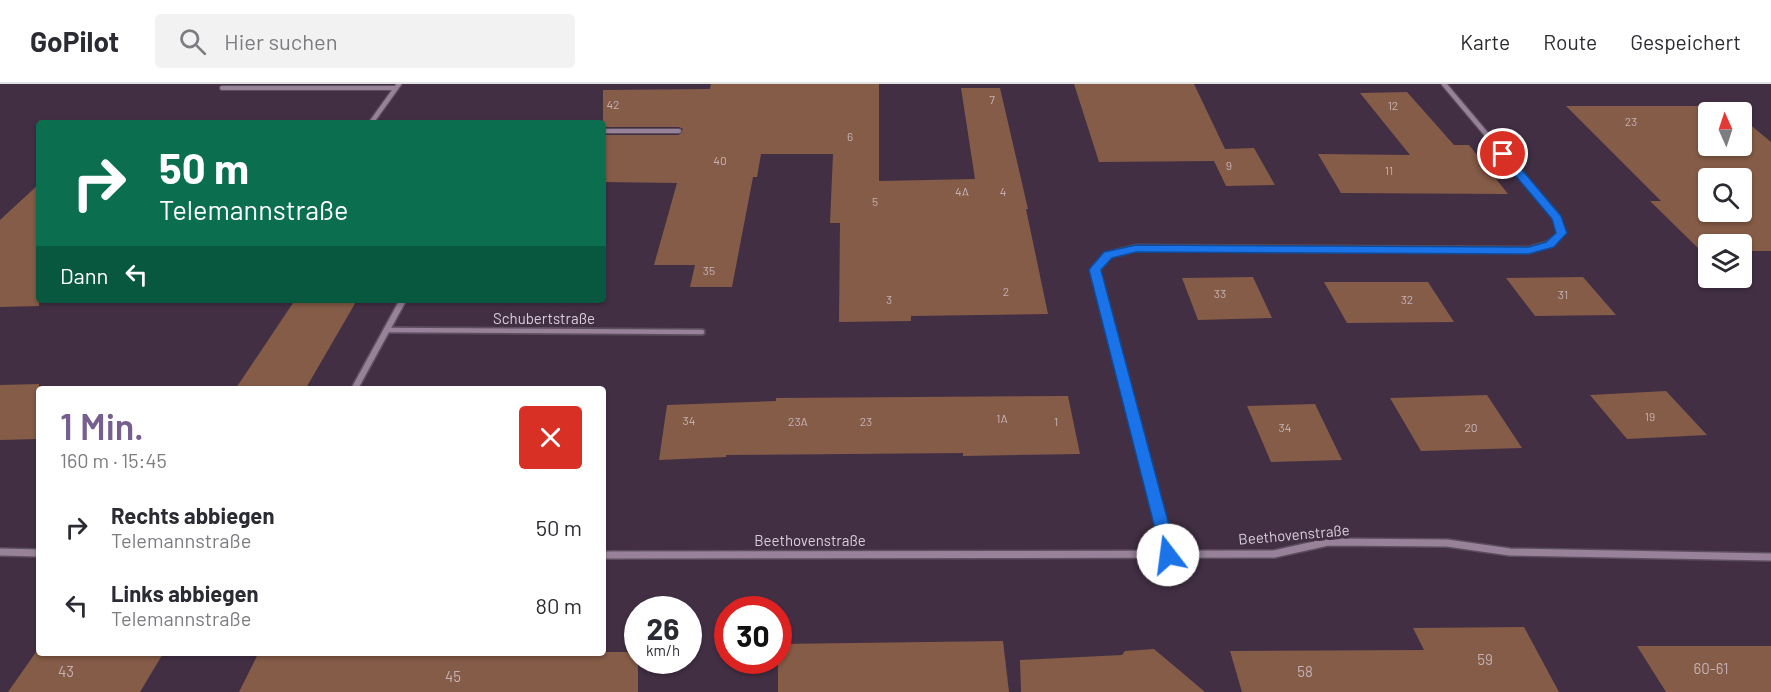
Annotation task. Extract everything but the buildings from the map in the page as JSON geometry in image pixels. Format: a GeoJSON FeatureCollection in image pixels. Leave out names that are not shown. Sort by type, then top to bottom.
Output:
{"type":"FeatureCollection","features":[{"type":"Feature","properties":{"kind":"street"},"geometry":{"type":"LineString","coordinates":[[1168,555],[1095,270],[1108,255],[1136,249],[1529,250],[1550,244],[1562,233],[1557,218],[1444,84]]}},
{"type":"Feature","properties":{"kind":"street"},"geometry":{"type":"LineString","coordinates":[[373,120],[397,86]]}},
{"type":"Feature","properties":{"kind":"street"},"geometry":{"type":"LineString","coordinates":[[356,386],[400,303]]}},
{"type":"Feature","properties":{"kind":"street","name":"Beethovenstraße"},"geometry":{"type":"LineString","coordinates":[[606,555],[1274,554],[1328,542],[1447,543],[1509,552],[1771,557]]}},
{"type":"Feature","properties":{"kind":"street"},"geometry":{"type":"LineString","coordinates":[[0,552],[36,553]]}},
{"type":"Feature","properties":{"kind":"lane"},"geometry":{"type":"LineString","coordinates":[[222,88],[397,86]]}},
{"type":"Feature","properties":{"kind":"lane"},"geometry":{"type":"LineString","coordinates":[[606,130],[679,131]]}},
{"type":"Feature","properties":{"kind":"lane","name":"Schubertstraße"},"geometry":{"type":"LineString","coordinates":[[387,330],[702,332]]}},
{"type":"Feature","properties":{"kind":"route"},"geometry":{"type":"LineString","coordinates":[[1168,555],[1095,270],[1108,255],[1136,249],[1529,250],[1550,244],[1562,233],[1557,218],[1503,154]]}}]}
